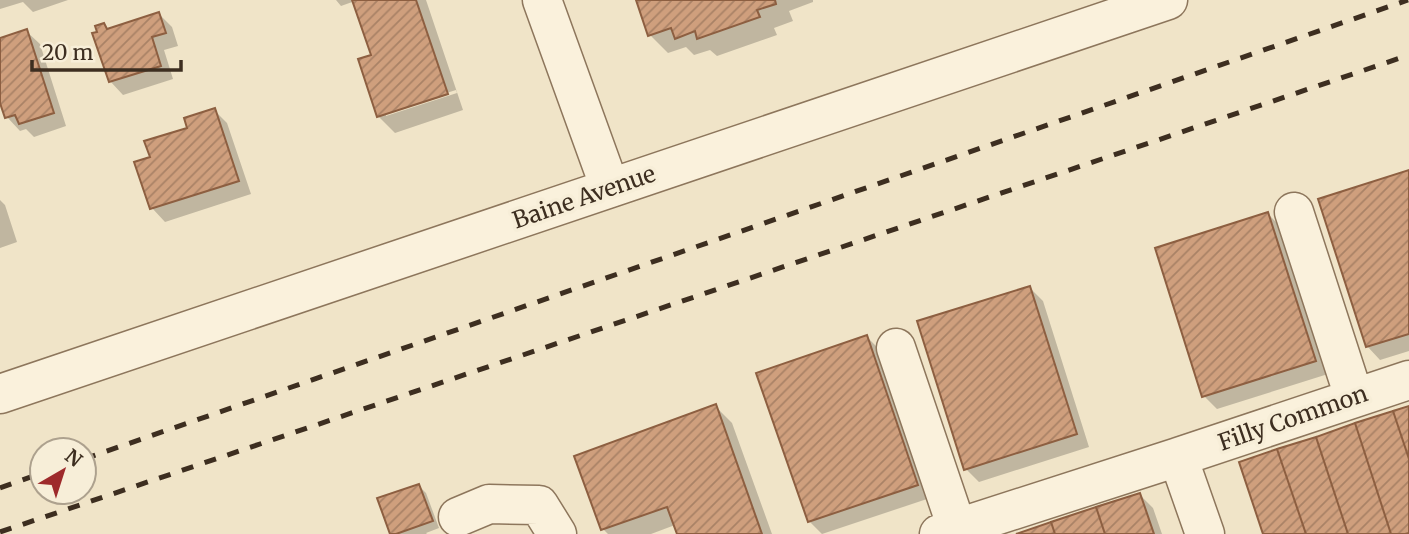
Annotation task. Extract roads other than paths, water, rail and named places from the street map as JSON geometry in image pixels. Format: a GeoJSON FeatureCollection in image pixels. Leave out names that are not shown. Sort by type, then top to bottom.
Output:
{"type":"FeatureCollection","features":[{"type":"Feature","properties":{"kind":"street"},"geometry":{"type":"LineString","coordinates":[[542,0],[610,188]]}},
{"type":"Feature","properties":{"kind":"street","name":"Baine Avenue"},"geometry":{"type":"LineString","coordinates":[[0,394],[1168,0]]}},
{"type":"Feature","properties":{"kind":"street"},"geometry":{"type":"LineString","coordinates":[[1294,212],[1354,397]]}},
{"type":"Feature","properties":{"kind":"street"},"geometry":{"type":"LineString","coordinates":[[896,348],[948,531]]}},
{"type":"Feature","properties":{"kind":"street","name":"Filly Common"},"geometry":{"type":"LineString","coordinates":[[948,531],[1409,380]]}},
{"type":"Feature","properties":{"kind":"street"},"geometry":{"type":"LineString","coordinates":[[1178,457],[1205,534]]}},
{"type":"Feature","properties":{"kind":"street"},"geometry":{"type":"LineString","coordinates":[[458,517],[489,504],[539,505],[557,534]]}},
{"type":"Feature","properties":{"kind":"railway"},"geometry":{"type":"LineString","coordinates":[[98,454],[1408,0]]}},
{"type":"Feature","properties":{"kind":"railway"},"geometry":{"type":"LineString","coordinates":[[0,532],[1409,55]]}},
{"type":"Feature","properties":{"kind":"railway"},"geometry":{"type":"LineString","coordinates":[[0,488],[28,478]]}}]}
